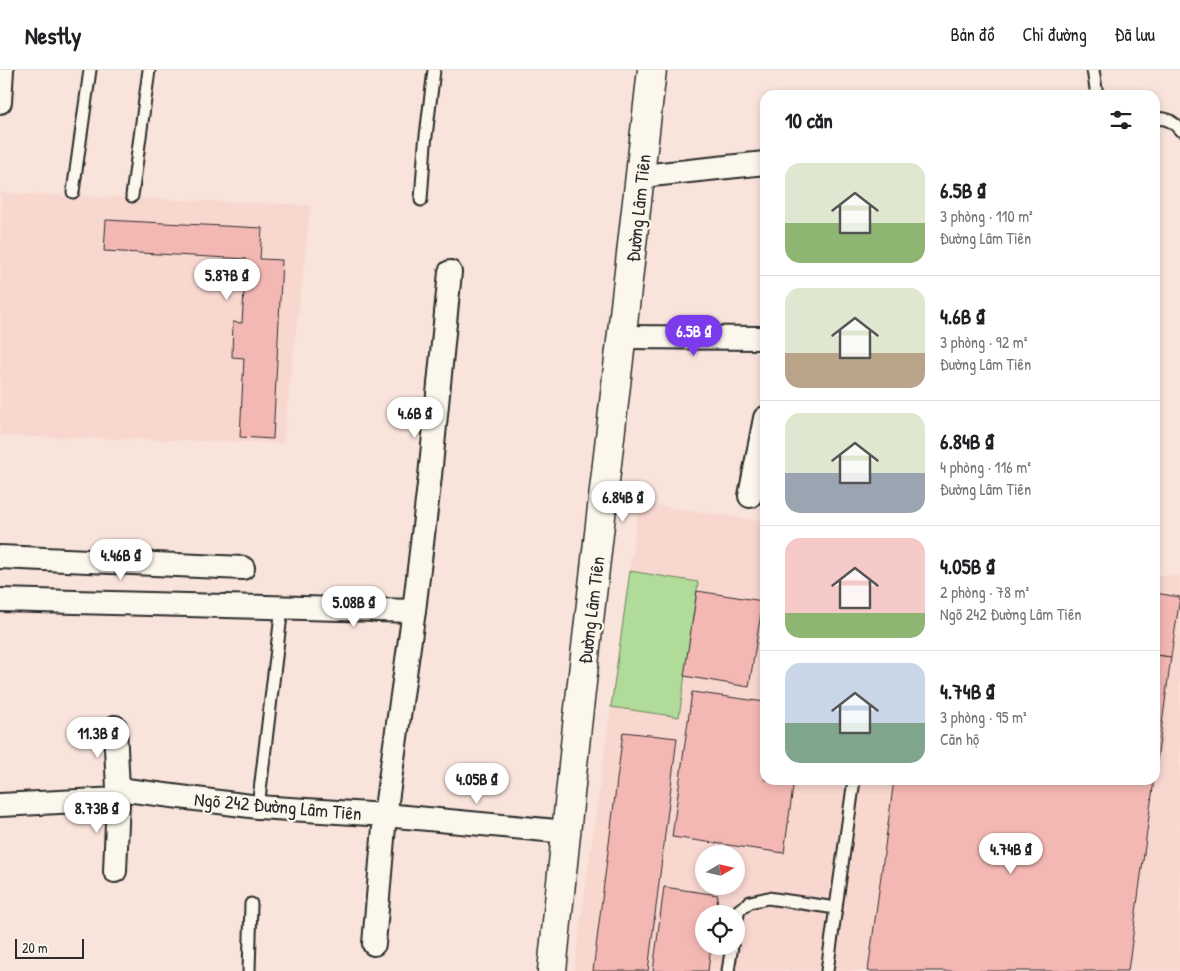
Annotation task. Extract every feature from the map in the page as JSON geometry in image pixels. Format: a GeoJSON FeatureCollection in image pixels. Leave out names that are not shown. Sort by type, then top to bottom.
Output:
{"type":"FeatureCollection","features":[{"type":"Feature","properties":{"kind":"street"},"geometry":{"type":"LineString","coordinates":[[0,102],[2,70]]}},
{"type":"Feature","properties":{"kind":"street","name":"Đường Lâm Tiên"},"geometry":{"type":"LineString","coordinates":[[552,971],[566,832],[642,176],[652,70]]}},
{"type":"Feature","properties":{"kind":"street"},"geometry":{"type":"LineString","coordinates":[[642,176],[760,164]]}},
{"type":"Feature","properties":{"kind":"street"},"geometry":{"type":"LineString","coordinates":[[374,944],[384,815],[414,611],[450,272]]}},
{"type":"Feature","properties":{"kind":"street"},"geometry":{"type":"LineString","coordinates":[[623,338],[760,338]]}},
{"type":"Feature","properties":{"kind":"street"},"geometry":{"type":"LineString","coordinates":[[750,496],[760,444]]}},
{"type":"Feature","properties":{"kind":"street"},"geometry":{"type":"LineString","coordinates":[[0,557],[243,568]]}},
{"type":"Feature","properties":{"kind":"street"},"geometry":{"type":"LineString","coordinates":[[0,600],[414,611]]}},
{"type":"Feature","properties":{"kind":"street"},"geometry":{"type":"LineString","coordinates":[[115,727],[118,794],[115,871]]}},
{"type":"Feature","properties":{"kind":"street","name":"Ngõ 242 Đường Lâm Tiên"},"geometry":{"type":"LineString","coordinates":[[0,805],[118,794],[258,807],[384,815],[566,832]]}},
{"type":"Feature","properties":{"kind":"lane"},"geometry":{"type":"LineString","coordinates":[[73,192],[90,70]]}},
{"type":"Feature","properties":{"kind":"lane"},"geometry":{"type":"LineString","coordinates":[[132,196],[149,70]]}},
{"type":"Feature","properties":{"kind":"lane"},"geometry":{"type":"LineString","coordinates":[[421,200],[425,144],[434,70]]}},
{"type":"Feature","properties":{"kind":"lane"},"geometry":{"type":"LineString","coordinates":[[1093,70],[1096,90]]}},
{"type":"Feature","properties":{"kind":"lane"},"geometry":{"type":"LineString","coordinates":[[1160,118],[1180,115]]}},
{"type":"Feature","properties":{"kind":"lane"},"geometry":{"type":"LineString","coordinates":[[1160,119],[1175,123],[1180,130]]}},
{"type":"Feature","properties":{"kind":"lane"},"geometry":{"type":"LineString","coordinates":[[258,807],[282,607]]}},
{"type":"Feature","properties":{"kind":"lane"},"geometry":{"type":"LineString","coordinates":[[827,971],[853,785]]}},
{"type":"Feature","properties":{"kind":"lane"},"geometry":{"type":"LineString","coordinates":[[745,906],[750,902],[768,898],[836,908]]}},
{"type":"Feature","properties":{"kind":"lane"},"geometry":{"type":"LineString","coordinates":[[249,971],[251,904]]}},
{"type":"Feature","properties":{"kind":"lane"},"geometry":{"type":"LineString","coordinates":[[728,971],[731,955]]}},
{"type":"Feature","properties":{"kind":"shaded area"},"geometry":{"type":"Polygon","coordinates":[[[1,193],[311,205],[283,443],[0,436],[1,193]]]}},
{"type":"Feature","properties":{"kind":"shaded area"},"geometry":{"type":"Polygon","coordinates":[[[639,503],[760,520],[760,785],[1160,785],[1160,575],[1180,576],[1180,971],[574,971],[639,503]]]}},
{"type":"Feature","properties":{"kind":"green space"},"geometry":{"type":"Polygon","coordinates":[[[630,571],[698,582],[679,717],[611,707],[630,571]]]}},
{"type":"Feature","properties":{"kind":"building"},"geometry":{"type":"Polygon","coordinates":[[[106,220],[262,228],[260,259],[282,260],[273,439],[240,437],[244,358],[232,357],[233,322],[242,323],[246,259],[104,251],[106,220]]]}},
{"type":"Feature","properties":{"kind":"building"},"geometry":{"type":"Polygon","coordinates":[[[697,591],[760,601],[760,619],[749,687],[684,676],[697,591]]]}},
{"type":"Feature","properties":{"kind":"building"},"geometry":{"type":"Polygon","coordinates":[[[1160,594],[1180,597],[1171,657],[1160,656],[1160,594]]]}},
{"type":"Feature","properties":{"kind":"building"},"geometry":{"type":"Polygon","coordinates":[[[1160,656],[1171,657],[1160,739],[1160,656]]]}},
{"type":"Feature","properties":{"kind":"building"},"geometry":{"type":"Polygon","coordinates":[[[692,692],[760,701],[760,785],[793,785],[784,853],[745,847],[745,845],[728,845],[672,837],[692,692]]]}},
{"type":"Feature","properties":{"kind":"building"},"geometry":{"type":"Polygon","coordinates":[[[623,732],[677,738],[648,971],[593,971],[623,732]]]}},
{"type":"Feature","properties":{"kind":"building"},"geometry":{"type":"Polygon","coordinates":[[[893,785],[1153,785],[1128,971],[868,971],[893,785]]]}},
{"type":"Feature","properties":{"kind":"building"},"geometry":{"type":"Polygon","coordinates":[[[664,887],[695,892],[695,895],[718,895],[717,905],[695,905],[695,955],[710,955],[708,971],[653,971],[664,887]]]}}]}
